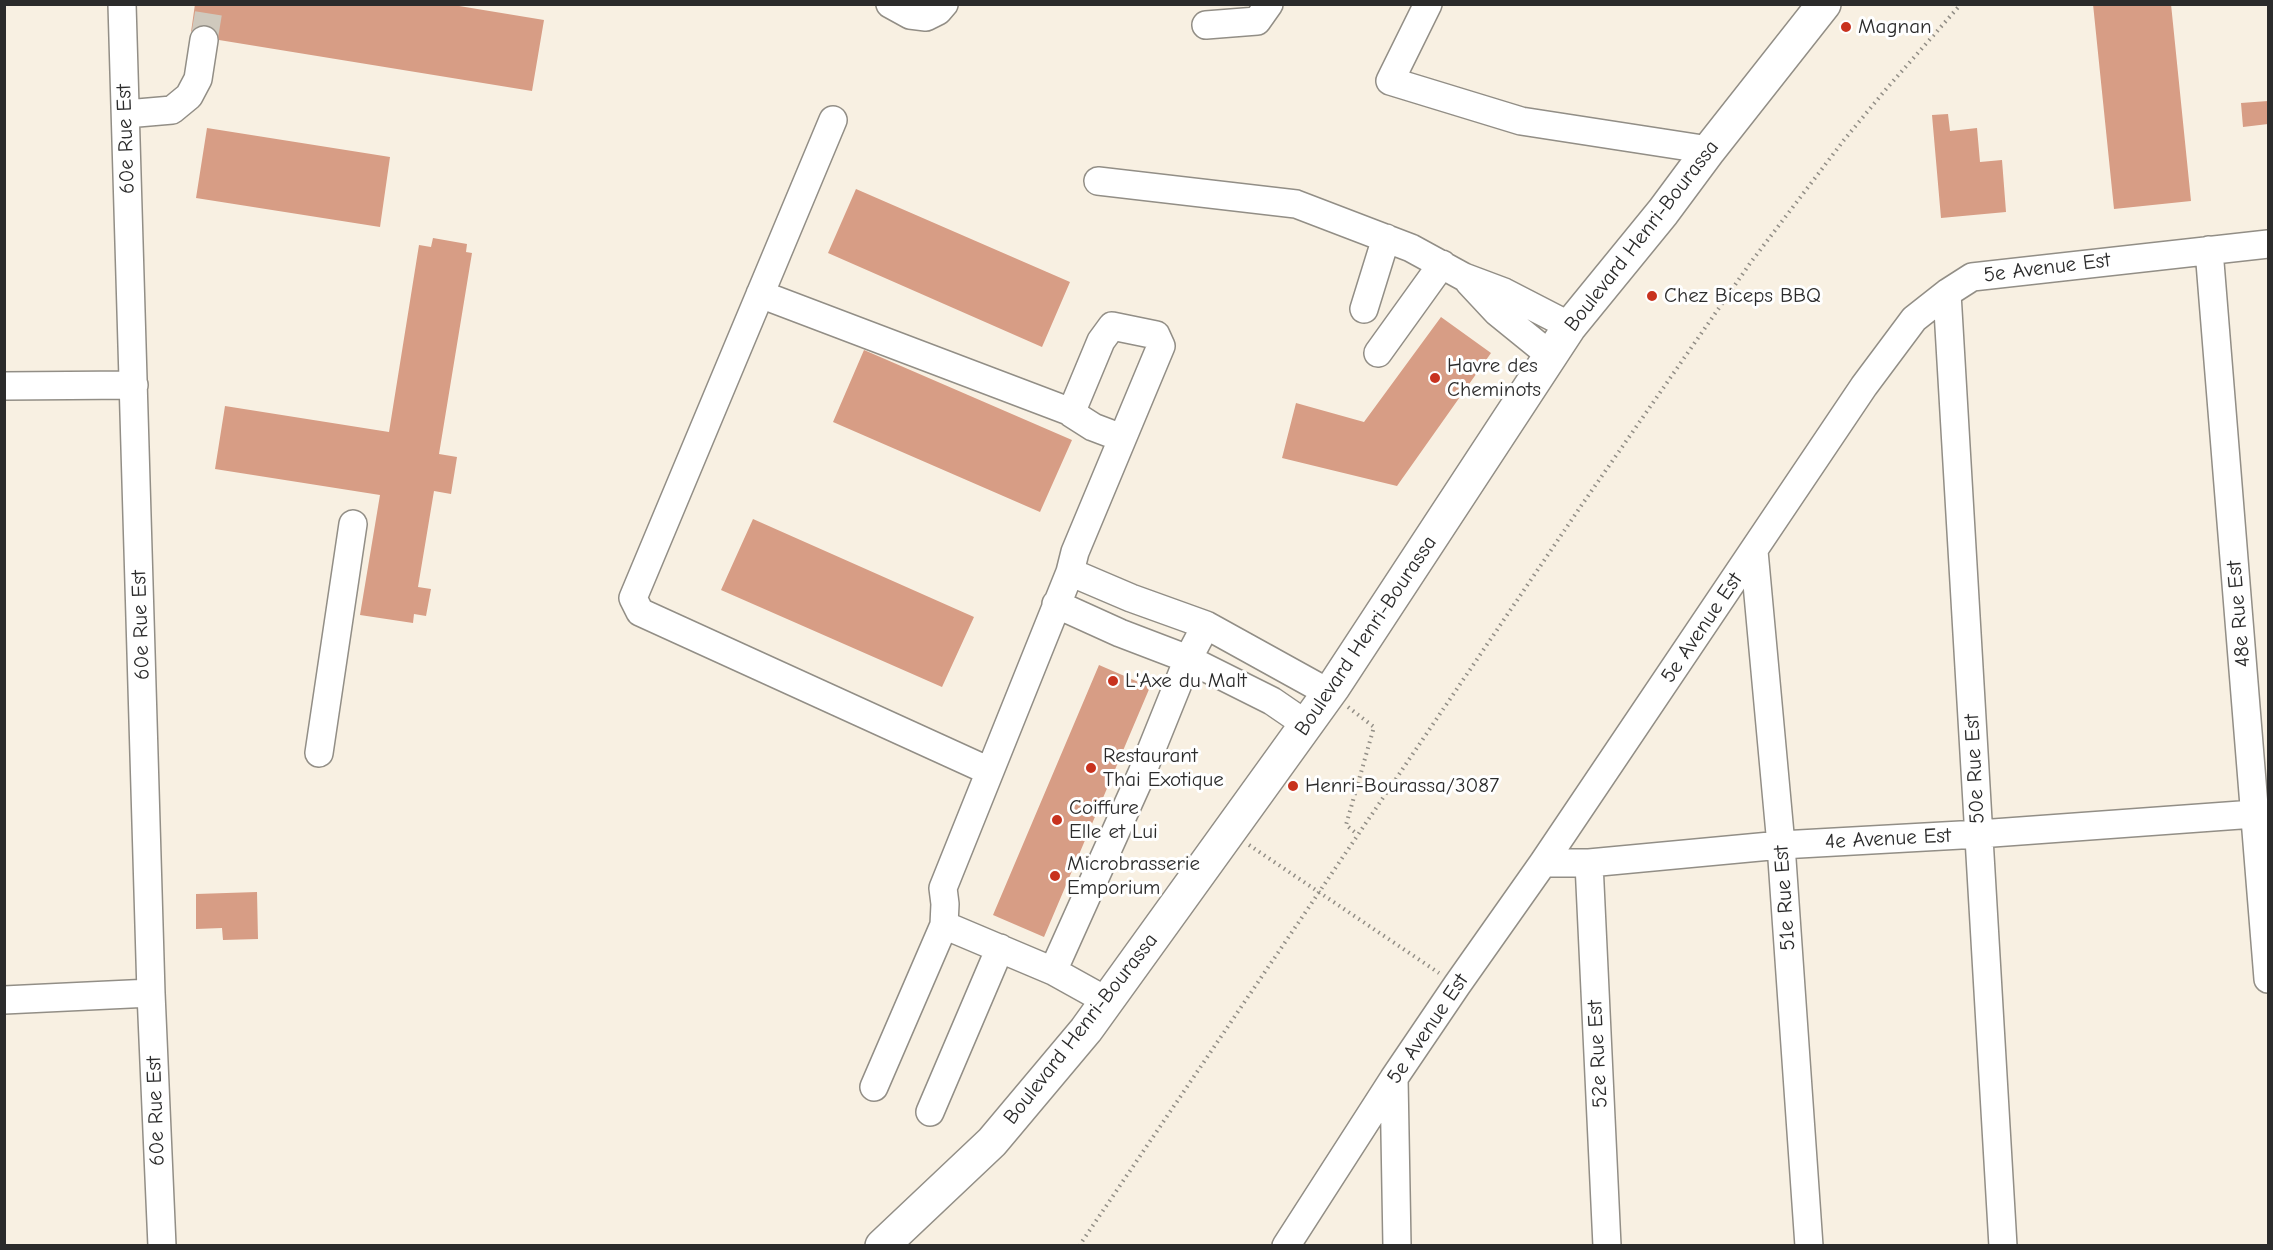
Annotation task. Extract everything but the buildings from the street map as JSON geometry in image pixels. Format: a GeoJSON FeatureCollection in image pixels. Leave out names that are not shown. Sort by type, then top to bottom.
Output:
{"type":"FeatureCollection","features":[{"type":"Feature","properties":{"kind":"main road","name":"Boulevard Henri-Bourassa"},"geometry":{"type":"LineString","coordinates":[[882,1245],[992,1142],[1086,1030],[1307,725],[1398,591],[1570,327],[1824,4]]}},
{"type":"Feature","properties":{"kind":"street","name":"60e Rue Est"},"geometry":{"type":"LineString","coordinates":[[122,4],[151,993],[162,1245]]}},
{"type":"Feature","properties":{"kind":"street"},"geometry":{"type":"LineString","coordinates":[[890,4],[910,15],[926,17],[938,11],[944,4]]}},
{"type":"Feature","properties":{"kind":"street"},"geometry":{"type":"LineString","coordinates":[[1206,25],[1257,21],[1269,4]]}},
{"type":"Feature","properties":{"kind":"street"},"geometry":{"type":"LineString","coordinates":[[1428,4],[1390,81],[1521,121],[1709,150]]}},
{"type":"Feature","properties":{"kind":"street"},"geometry":{"type":"LineString","coordinates":[[126,114],[172,111],[189,96],[198,79],[204,40]]}},
{"type":"Feature","properties":{"kind":"street"},"geometry":{"type":"LineString","coordinates":[[833,120],[633,598],[640,612],[989,771]]}},
{"type":"Feature","properties":{"kind":"street"},"geometry":{"type":"LineString","coordinates":[[1098,181],[1296,204],[1411,248],[1453,270],[1504,292],[1570,327]]}},
{"type":"Feature","properties":{"kind":"street"},"geometry":{"type":"LineString","coordinates":[[1364,309],[1386,238]]}},
{"type":"Feature","properties":{"kind":"street","name":"5e Avenue Est"},"geometry":{"type":"LineString","coordinates":[[1286,1245],[1457,985],[1543,863],[1864,386],[1914,319],[1972,277],[2268,244]]}},
{"type":"Feature","properties":{"kind":"street","name":"48e Rue Est"},"geometry":{"type":"LineString","coordinates":[[2209,250],[2262,813],[2268,979]]}},
{"type":"Feature","properties":{"kind":"street"},"geometry":{"type":"LineString","coordinates":[[1378,353],[1453,270]]}},
{"type":"Feature","properties":{"kind":"street"},"geometry":{"type":"LineString","coordinates":[[1453,270],[1497,312],[1550,355]]}},
{"type":"Feature","properties":{"kind":"street","name":"50e Rue Est"},"geometry":{"type":"LineString","coordinates":[[1947,293],[2003,1245]]}},
{"type":"Feature","properties":{"kind":"street"},"geometry":{"type":"LineString","coordinates":[[760,294],[1071,412],[1093,427],[1122,438]]}},
{"type":"Feature","properties":{"kind":"street"},"geometry":{"type":"LineString","coordinates":[[874,1087],[944,925],[943,888],[1070,572],[1075,552],[1161,346],[1156,335],[1112,326],[1101,341],[1071,412]]}},
{"type":"Feature","properties":{"kind":"street"},"geometry":{"type":"LineString","coordinates":[[4,386],[134,386]]}},
{"type":"Feature","properties":{"kind":"street"},"geometry":{"type":"LineString","coordinates":[[319,753],[353,524]]}},
{"type":"Feature","properties":{"kind":"street","name":"51e Rue Est"},"geometry":{"type":"LineString","coordinates":[[1754,551],[1781,844],[1809,1245]]}},
{"type":"Feature","properties":{"kind":"street"},"geometry":{"type":"LineString","coordinates":[[1070,572],[1131,598],[1206,625],[1329,693]]}},
{"type":"Feature","properties":{"kind":"street"},"geometry":{"type":"LineString","coordinates":[[1119,633],[1131,598]]}},
{"type":"Feature","properties":{"kind":"street"},"geometry":{"type":"LineString","coordinates":[[1056,604],[1119,633],[1188,659],[1272,701],[1307,725]]}},
{"type":"Feature","properties":{"kind":"street"},"geometry":{"type":"LineString","coordinates":[[1053,971],[1142,772],[1188,659],[1206,625]]}},
{"type":"Feature","properties":{"kind":"street","name":"4e Avenue Est"},"geometry":{"type":"LineString","coordinates":[[1543,863],[1589,862],[1781,844],[1979,834],[2262,813]]}},
{"type":"Feature","properties":{"kind":"street","name":"52e Rue Est"},"geometry":{"type":"LineString","coordinates":[[1589,862],[1606,1245]]}},
{"type":"Feature","properties":{"kind":"street"},"geometry":{"type":"LineString","coordinates":[[944,925],[1053,971],[1107,1001]]}},
{"type":"Feature","properties":{"kind":"street"},"geometry":{"type":"LineString","coordinates":[[930,1112],[1000,948]]}},
{"type":"Feature","properties":{"kind":"street"},"geometry":{"type":"LineString","coordinates":[[4,1000],[151,993]]}},
{"type":"Feature","properties":{"kind":"street"},"geometry":{"type":"LineString","coordinates":[[1395,1078],[1396,1245]]}},
{"type":"Feature","properties":{"kind":"path"},"geometry":{"type":"LineString","coordinates":[[1079,1245],[1357,834],[1751,262],[1844,140],[1961,4]]}},
{"type":"Feature","properties":{"kind":"path"},"geometry":{"type":"LineString","coordinates":[[1329,693],[1374,727],[1346,825],[1357,834]]}},
{"type":"Feature","properties":{"kind":"path"},"geometry":{"type":"LineString","coordinates":[[1230,832],[1457,985]]}},
{"type":"Feature","properties":{"kind":"tunnel"},"geometry":{"type":"LineString","coordinates":[[204,40],[210,4]]}},
{"type":"Feature","properties":{"kind":"place","name":"Magnan"},"geometry":{"type":"Point","coordinates":[1846,27]}},
{"type":"Feature","properties":{"kind":"place","name":"Chez Biceps BBQ"},"geometry":{"type":"Point","coordinates":[1652,296]}},
{"type":"Feature","properties":{"kind":"place","name":"Havre des Cheminots"},"geometry":{"type":"Point","coordinates":[1435,378]}},
{"type":"Feature","properties":{"kind":"place","name":"L'Axe du Malt"},"geometry":{"type":"Point","coordinates":[1113,681]}},
{"type":"Feature","properties":{"kind":"place","name":"Restaurant Thai Exotique"},"geometry":{"type":"Point","coordinates":[1091,768]}},
{"type":"Feature","properties":{"kind":"place","name":"Henri-Bourassa/3087"},"geometry":{"type":"Point","coordinates":[1293,786]}},
{"type":"Feature","properties":{"kind":"place","name":"Coiffure Elle et Lui"},"geometry":{"type":"Point","coordinates":[1057,820]}},
{"type":"Feature","properties":{"kind":"place","name":"Microbrasserie Emporium"},"geometry":{"type":"Point","coordinates":[1055,876]}}]}
